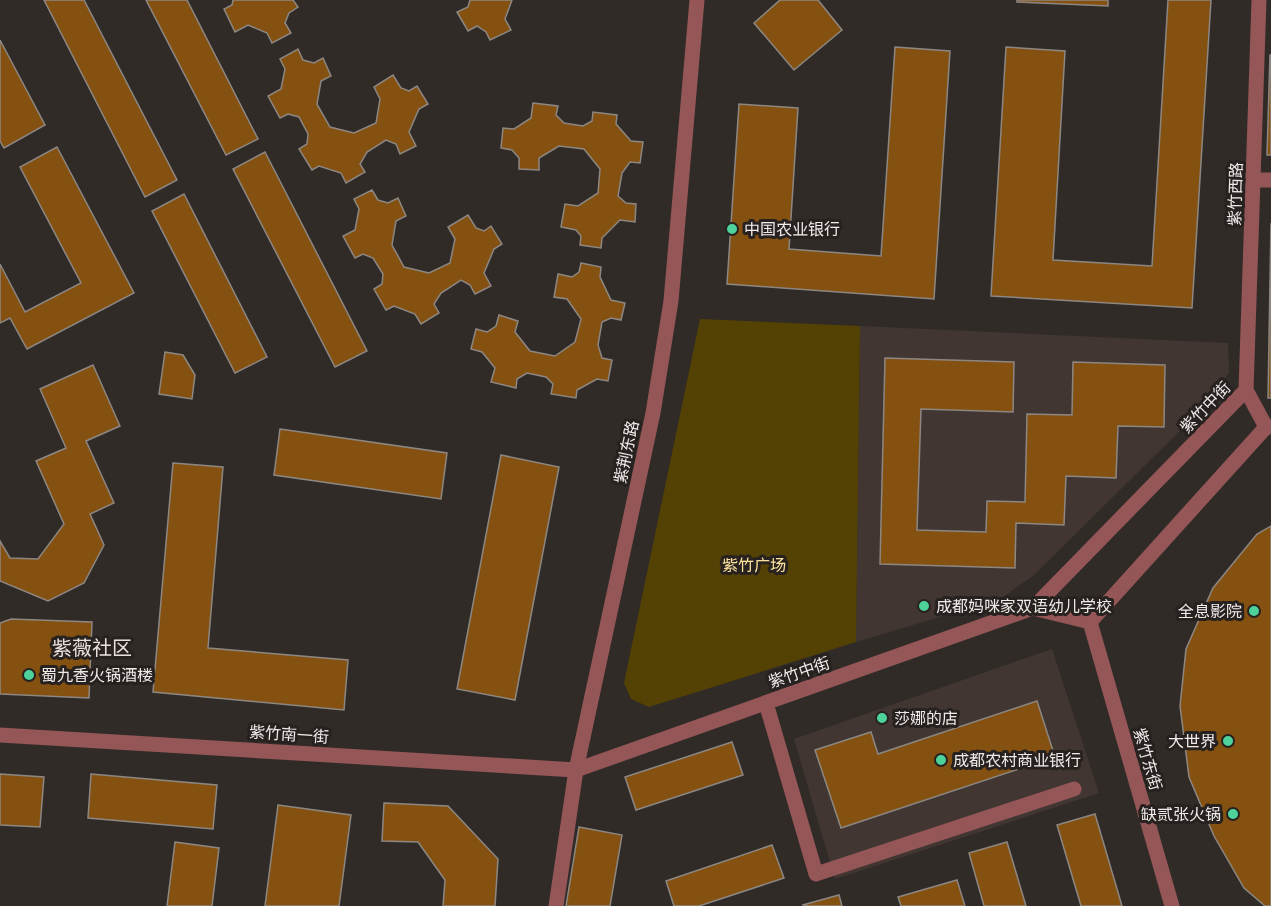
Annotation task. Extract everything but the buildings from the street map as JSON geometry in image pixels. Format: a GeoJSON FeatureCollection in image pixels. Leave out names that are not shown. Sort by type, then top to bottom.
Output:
{"type":"FeatureCollection","features":[{"type":"Feature","properties":{"kind":"street","name":"紫荆东路"},"geometry":{"type":"LineString","coordinates":[[556,906],[576,770],[653,413],[671,301],[697,0]]}},
{"type":"Feature","properties":{"kind":"street","name":"紫竹西路"},"geometry":{"type":"LineString","coordinates":[[1246,390],[1259,0]]}},
{"type":"Feature","properties":{"kind":"street"},"geometry":{"type":"LineString","coordinates":[[1253,180],[1271,180]]}},
{"type":"Feature","properties":{"kind":"street","name":"紫竹中街"},"geometry":{"type":"LineString","coordinates":[[576,770],[1034,608],[1246,390],[1269,427],[1090,621]]}},
{"type":"Feature","properties":{"kind":"street"},"geometry":{"type":"LineString","coordinates":[[1034,608],[1090,621]]}},
{"type":"Feature","properties":{"kind":"street","name":"紫竹东街"},"geometry":{"type":"LineString","coordinates":[[1090,621],[1172,906]]}},
{"type":"Feature","properties":{"kind":"street"},"geometry":{"type":"LineString","coordinates":[[766,703],[816,874],[1074,789]]}},
{"type":"Feature","properties":{"kind":"street","name":"紫竹南一街"},"geometry":{"type":"LineString","coordinates":[[0,735],[576,770]]}},
{"type":"Feature","properties":{"kind":"shaded area"},"geometry":{"type":"Polygon","coordinates":[[[860,326],[1228,343],[1229,372],[1215,396],[1033,576],[1000,599],[856,642],[860,326]]]}},
{"type":"Feature","properties":{"kind":"shaded area"},"geometry":{"type":"Polygon","coordinates":[[[1052,649],[1099,793],[835,879],[794,739],[1052,649]]]}},
{"type":"Feature","properties":{"kind":"green space","name":"紫竹广场"},"geometry":{"type":"Polygon","coordinates":[[[700,319],[860,326],[856,642],[649,707],[631,699],[624,683],[700,319]]]}},
{"type":"Feature","properties":{"kind":"place","name":"中国农业银行"},"geometry":{"type":"Point","coordinates":[732,229]}},
{"type":"Feature","properties":{"kind":"place","name":"成都妈咪家双语幼儿学校"},"geometry":{"type":"Point","coordinates":[924,606]}},
{"type":"Feature","properties":{"kind":"place","name":"全息影院"},"geometry":{"type":"Point","coordinates":[1254,611]}},
{"type":"Feature","properties":{"kind":"place","name":"蜀九香火锅酒楼"},"geometry":{"type":"Point","coordinates":[29,675]}},
{"type":"Feature","properties":{"kind":"place","name":"莎娜的店"},"geometry":{"type":"Point","coordinates":[882,718]}},
{"type":"Feature","properties":{"kind":"place","name":"大世界"},"geometry":{"type":"Point","coordinates":[1228,741]}},
{"type":"Feature","properties":{"kind":"place","name":"成都农村商业银行"},"geometry":{"type":"Point","coordinates":[941,760]}},
{"type":"Feature","properties":{"kind":"place","name":"缺贰张火锅"},"geometry":{"type":"Point","coordinates":[1233,814]}},
{"type":"Feature","properties":{"kind":"district","name":"紫薇社区"},"geometry":{"type":"Point","coordinates":[92,647]}}]}
